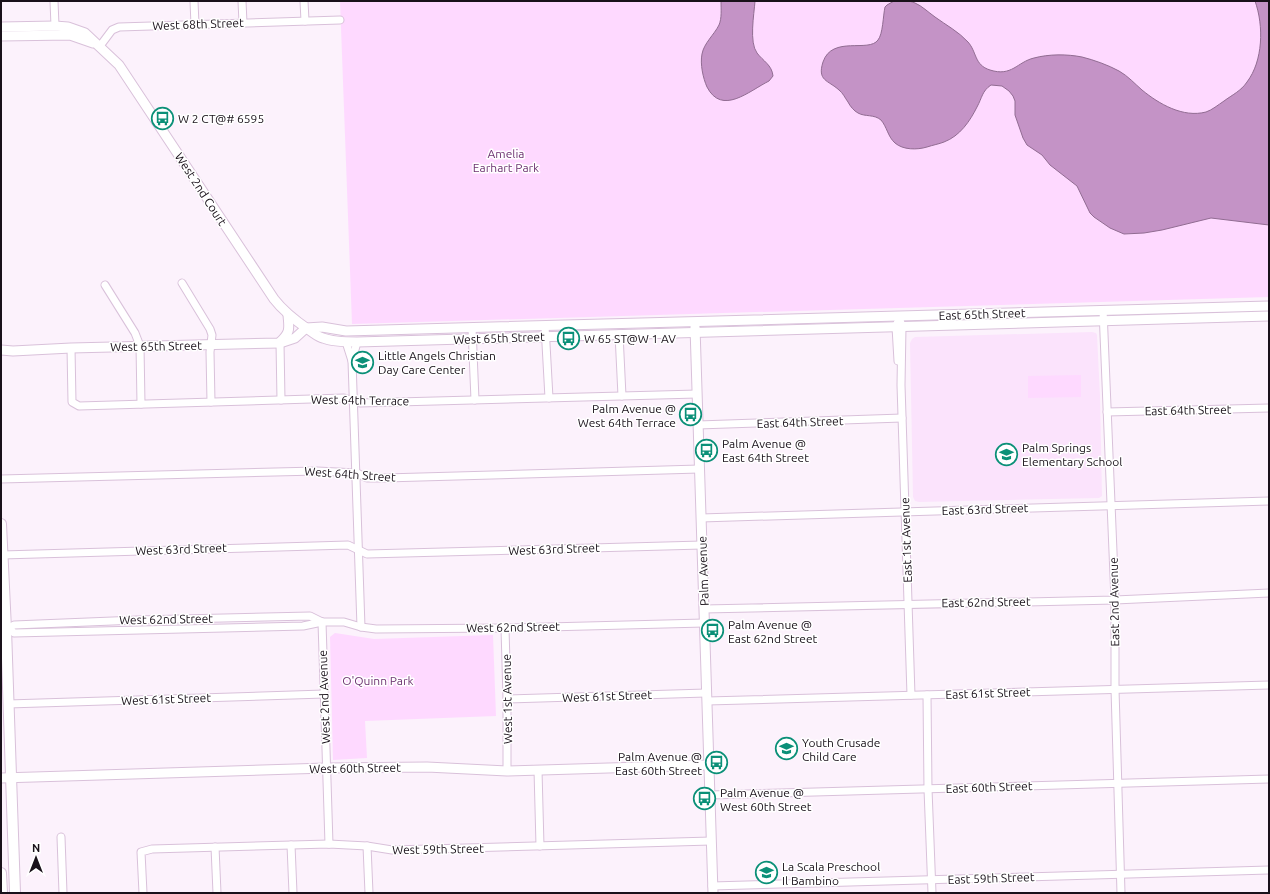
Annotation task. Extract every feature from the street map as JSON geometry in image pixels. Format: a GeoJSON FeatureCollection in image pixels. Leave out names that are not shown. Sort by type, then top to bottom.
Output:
{"type":"FeatureCollection","features":[{"type":"Feature","properties":{"kind":"main road"},"geometry":{"type":"LineString","coordinates":[[1,27],[68,27],[85,33],[100,46]]}},
{"type":"Feature","properties":{"kind":"main road"},"geometry":{"type":"LineString","coordinates":[[1,36],[70,35],[100,46]]}},
{"type":"Feature","properties":{"kind":"main road","name":"West 2nd Court"},"geometry":{"type":"LineString","coordinates":[[100,46],[119,65],[274,300],[288,315],[306,328]]}},
{"type":"Feature","properties":{"kind":"main road","name":"East 65th Street"},"geometry":{"type":"LineString","coordinates":[[695,322],[1269,306]]}},
{"type":"Feature","properties":{"kind":"main road"},"geometry":{"type":"LineString","coordinates":[[280,343],[288,333],[288,315]]}},
{"type":"Feature","properties":{"kind":"main road","name":"East 65th Street"},"geometry":{"type":"LineString","coordinates":[[695,332],[1269,316]]}},
{"type":"Feature","properties":{"kind":"main road","name":"West 65th Street"},"geometry":{"type":"LineString","coordinates":[[1,350],[13,351],[71,348],[280,343],[295,338],[306,328],[346,331],[695,322]]}},
{"type":"Feature","properties":{"kind":"main road","name":"Palm Avenue"},"geometry":{"type":"LineString","coordinates":[[695,322],[713,890]]}},
{"type":"Feature","properties":{"kind":"main road","name":"West 65th Street"},"geometry":{"type":"LineString","coordinates":[[306,328],[321,338],[346,342],[695,332]]}},
{"type":"Feature","properties":{"kind":"main road"},"geometry":{"type":"LineString","coordinates":[[1,524],[1,555],[7,628],[8,704],[6,778],[15,893]]}},
{"type":"Feature","properties":{"kind":"main road","name":"West 60th Street"},"geometry":{"type":"LineString","coordinates":[[6,778],[326,768],[427,767],[507,771],[709,765]]}},
{"type":"Feature","properties":{"kind":"main road"},"geometry":{"type":"LineString","coordinates":[[1,873],[2,892]]}},
{"type":"Feature","properties":{"kind":"street"},"geometry":{"type":"LineString","coordinates":[[54,1],[55,26]]}},
{"type":"Feature","properties":{"kind":"street"},"geometry":{"type":"LineString","coordinates":[[194,1],[195,24]]}},
{"type":"Feature","properties":{"kind":"street"},"geometry":{"type":"LineString","coordinates":[[242,1],[243,23]]}},
{"type":"Feature","properties":{"kind":"street"},"geometry":{"type":"LineString","coordinates":[[304,1],[305,21]]}},
{"type":"Feature","properties":{"kind":"street","name":"West 68th Street"},"geometry":{"type":"LineString","coordinates":[[100,46],[112,30],[119,27],[340,20]]}},
{"type":"Feature","properties":{"kind":"street"},"geometry":{"type":"LineString","coordinates":[[182,283],[210,329],[212,335],[210,352],[211,402]]}},
{"type":"Feature","properties":{"kind":"street"},"geometry":{"type":"LineString","coordinates":[[105,285],[135,333],[140,346],[141,404]]}},
{"type":"Feature","properties":{"kind":"street","name":"East 2nd Avenue"},"geometry":{"type":"LineString","coordinates":[[1103,310],[1115,600],[1115,689],[1121,893]]}},
{"type":"Feature","properties":{"kind":"street","name":"East 1st Avenue"},"geometry":{"type":"LineString","coordinates":[[899,316],[899,367],[901,385],[911,696]]}},
{"type":"Feature","properties":{"kind":"street"},"geometry":{"type":"LineString","coordinates":[[545,326],[549,398]]}},
{"type":"Feature","properties":{"kind":"street"},"geometry":{"type":"LineString","coordinates":[[472,328],[475,400]]}},
{"type":"Feature","properties":{"kind":"street"},"geometry":{"type":"LineString","coordinates":[[619,334],[622,396]]}},
{"type":"Feature","properties":{"kind":"street"},"geometry":{"type":"LineString","coordinates":[[346,342],[352,361],[357,473],[361,627]]}},
{"type":"Feature","properties":{"kind":"street"},"geometry":{"type":"LineString","coordinates":[[352,361],[357,342]]}},
{"type":"Feature","properties":{"kind":"street"},"geometry":{"type":"LineString","coordinates":[[280,343],[281,400]]}},
{"type":"Feature","properties":{"kind":"street","name":"West 64th Terrace"},"geometry":{"type":"LineString","coordinates":[[71,348],[72,402],[79,406],[344,398],[360,403],[697,394]]}},
{"type":"Feature","properties":{"kind":"street","name":"East 64th Street"},"geometry":{"type":"LineString","coordinates":[[1107,412],[1269,408]]}},
{"type":"Feature","properties":{"kind":"street","name":"East 64th Street"},"geometry":{"type":"LineString","coordinates":[[698,425],[902,418]]}},
{"type":"Feature","properties":{"kind":"street","name":"West 64th Street"},"geometry":{"type":"LineString","coordinates":[[1,479],[317,470],[357,473],[367,478],[385,478],[699,469]]}},
{"type":"Feature","properties":{"kind":"street","name":"East 63rd Street"},"geometry":{"type":"LineString","coordinates":[[701,518],[1110,505],[1269,502]]}},
{"type":"Feature","properties":{"kind":"street","name":"West 63rd Street"},"geometry":{"type":"LineString","coordinates":[[1,555],[348,544],[367,554],[702,545]]}},
{"type":"Feature","properties":{"kind":"street","name":"East 62nd Street"},"geometry":{"type":"LineString","coordinates":[[704,609],[1115,600],[1269,593]]}},
{"type":"Feature","properties":{"kind":"street","name":"West 62nd Street"},"geometry":{"type":"LineString","coordinates":[[7,628],[14,633],[304,626],[322,622],[344,622],[361,627],[376,629],[505,628],[704,622]]}},
{"type":"Feature","properties":{"kind":"street","name":"West 2nd Avenue"},"geometry":{"type":"LineString","coordinates":[[322,622],[329,844]]}},
{"type":"Feature","properties":{"kind":"street","name":"West 1st Avenue"},"geometry":{"type":"LineString","coordinates":[[505,628],[507,771]]}},
{"type":"Feature","properties":{"kind":"street","name":"East 61st Street"},"geometry":{"type":"LineString","coordinates":[[707,697],[911,696],[1269,685]]}},
{"type":"Feature","properties":{"kind":"street","name":"West 61st Street"},"geometry":{"type":"LineString","coordinates":[[8,704],[324,694]]}},
{"type":"Feature","properties":{"kind":"street"},"geometry":{"type":"LineString","coordinates":[[927,695],[928,789],[932,893]]}},
{"type":"Feature","properties":{"kind":"street","name":"West 61st Street"},"geometry":{"type":"LineString","coordinates":[[507,699],[707,697]]}},
{"type":"Feature","properties":{"kind":"street"},"geometry":{"type":"LineString","coordinates":[[538,770],[540,846]]}},
{"type":"Feature","properties":{"kind":"street","name":"East 60th Street"},"geometry":{"type":"LineString","coordinates":[[710,795],[1118,782],[1269,779]]}},
{"type":"Feature","properties":{"kind":"street"},"geometry":{"type":"LineString","coordinates":[[61,837],[63,893]]}},
{"type":"Feature","properties":{"kind":"street","name":"West 59th Street"},"geometry":{"type":"LineString","coordinates":[[142,893],[141,852],[152,849],[329,844],[367,846],[392,850],[711,841]]}},
{"type":"Feature","properties":{"kind":"street"},"geometry":{"type":"LineString","coordinates":[[292,845],[293,893]]}},
{"type":"Feature","properties":{"kind":"street"},"geometry":{"type":"LineString","coordinates":[[367,846],[369,893]]}},
{"type":"Feature","properties":{"kind":"street"},"geometry":{"type":"LineString","coordinates":[[215,848],[217,893]]}},
{"type":"Feature","properties":{"kind":"street","name":"East 59th Street"},"geometry":{"type":"LineString","coordinates":[[713,890],[931,880],[1269,870]]}},
{"type":"Feature","properties":{"kind":"shaded area"},"geometry":{"type":"Polygon","coordinates":[[[721,1],[755,1],[753,42],[757,53],[769,66],[773,76],[769,81],[745,95],[736,99],[728,100],[720,100],[713,95],[707,87],[703,75],[701,58],[703,50],[719,25],[721,1]]]}},
{"type":"Feature","properties":{"kind":"shaded area"},"geometry":{"type":"Polygon","coordinates":[[[894,1],[913,2],[923,7],[964,38],[971,46],[978,62],[990,70],[1004,72],[1028,60],[1052,55],[1082,57],[1119,71],[1142,90],[1164,105],[1180,111],[1197,113],[1206,112],[1213,109],[1239,90],[1247,82],[1252,74],[1259,54],[1261,32],[1255,1],[1269,1],[1269,225],[1211,218],[1144,233],[1124,234],[1110,228],[1090,213],[1077,186],[1050,165],[1042,155],[1027,145],[1015,115],[1015,101],[1013,96],[1002,86],[991,85],[988,87],[968,123],[960,132],[950,139],[919,149],[910,149],[898,145],[891,138],[881,120],[855,111],[842,93],[825,79],[821,73],[823,62],[828,54],[834,49],[873,44],[878,40],[882,29],[885,7],[894,1]]]}},
{"type":"Feature","properties":{"kind":"shaded area","name":"Palm Springs Elementary School"},"geometry":{"type":"Polygon","coordinates":[[[1096,333],[1097,335],[1102,496],[1099,498],[915,501],[913,497],[910,343],[912,339],[915,337],[1096,333]]]}},
{"type":"Feature","properties":{"kind":"green space","name":"Amelia Earhart Park"},"geometry":{"type":"Polygon","coordinates":[[[340,1],[1269,1],[1269,297],[352,324],[340,1]]]}},
{"type":"Feature","properties":{"kind":"green space"},"geometry":{"type":"Polygon","coordinates":[[[1081,375],[1081,397],[1028,398],[1028,376],[1081,375]]]}},
{"type":"Feature","properties":{"kind":"green space","name":"O'Quinn Park"},"geometry":{"type":"Polygon","coordinates":[[[335,633],[374,639],[493,635],[496,716],[365,721],[367,758],[333,760],[330,637],[335,633]]]}},
{"type":"Feature","properties":{"kind":"place","name":"W 2 CT@# 6595"},"geometry":{"type":"Point","coordinates":[163,118]}},
{"type":"Feature","properties":{"kind":"place","name":"W 65 ST@W 1 AV"},"geometry":{"type":"Point","coordinates":[569,338]}},
{"type":"Feature","properties":{"kind":"place","name":"Little Angels Christian Day Care Center"},"geometry":{"type":"Point","coordinates":[362,362]}},
{"type":"Feature","properties":{"kind":"place","name":"Palm Avenue @ West 64th Terrace"},"geometry":{"type":"Point","coordinates":[691,415]}},
{"type":"Feature","properties":{"kind":"place","name":"Palm Avenue @ East 64th Street"},"geometry":{"type":"Point","coordinates":[707,450]}},
{"type":"Feature","properties":{"kind":"place","name":"Palm Springs Elementary School"},"geometry":{"type":"Point","coordinates":[1007,454]}},
{"type":"Feature","properties":{"kind":"place","name":"Palm Avenue @ East 62nd Street"},"geometry":{"type":"Point","coordinates":[712,631]}},
{"type":"Feature","properties":{"kind":"place","name":"Youth Crusade Child Care"},"geometry":{"type":"Point","coordinates":[787,749]}},
{"type":"Feature","properties":{"kind":"place","name":"Palm Avenue @ East 60th Street"},"geometry":{"type":"Point","coordinates":[717,763]}},
{"type":"Feature","properties":{"kind":"place","name":"Palm Avenue @ West 60th Street"},"geometry":{"type":"Point","coordinates":[704,799]}},
{"type":"Feature","properties":{"kind":"place","name":"La Scala Preschool Il Bambino"},"geometry":{"type":"Point","coordinates":[766,873]}}]}
